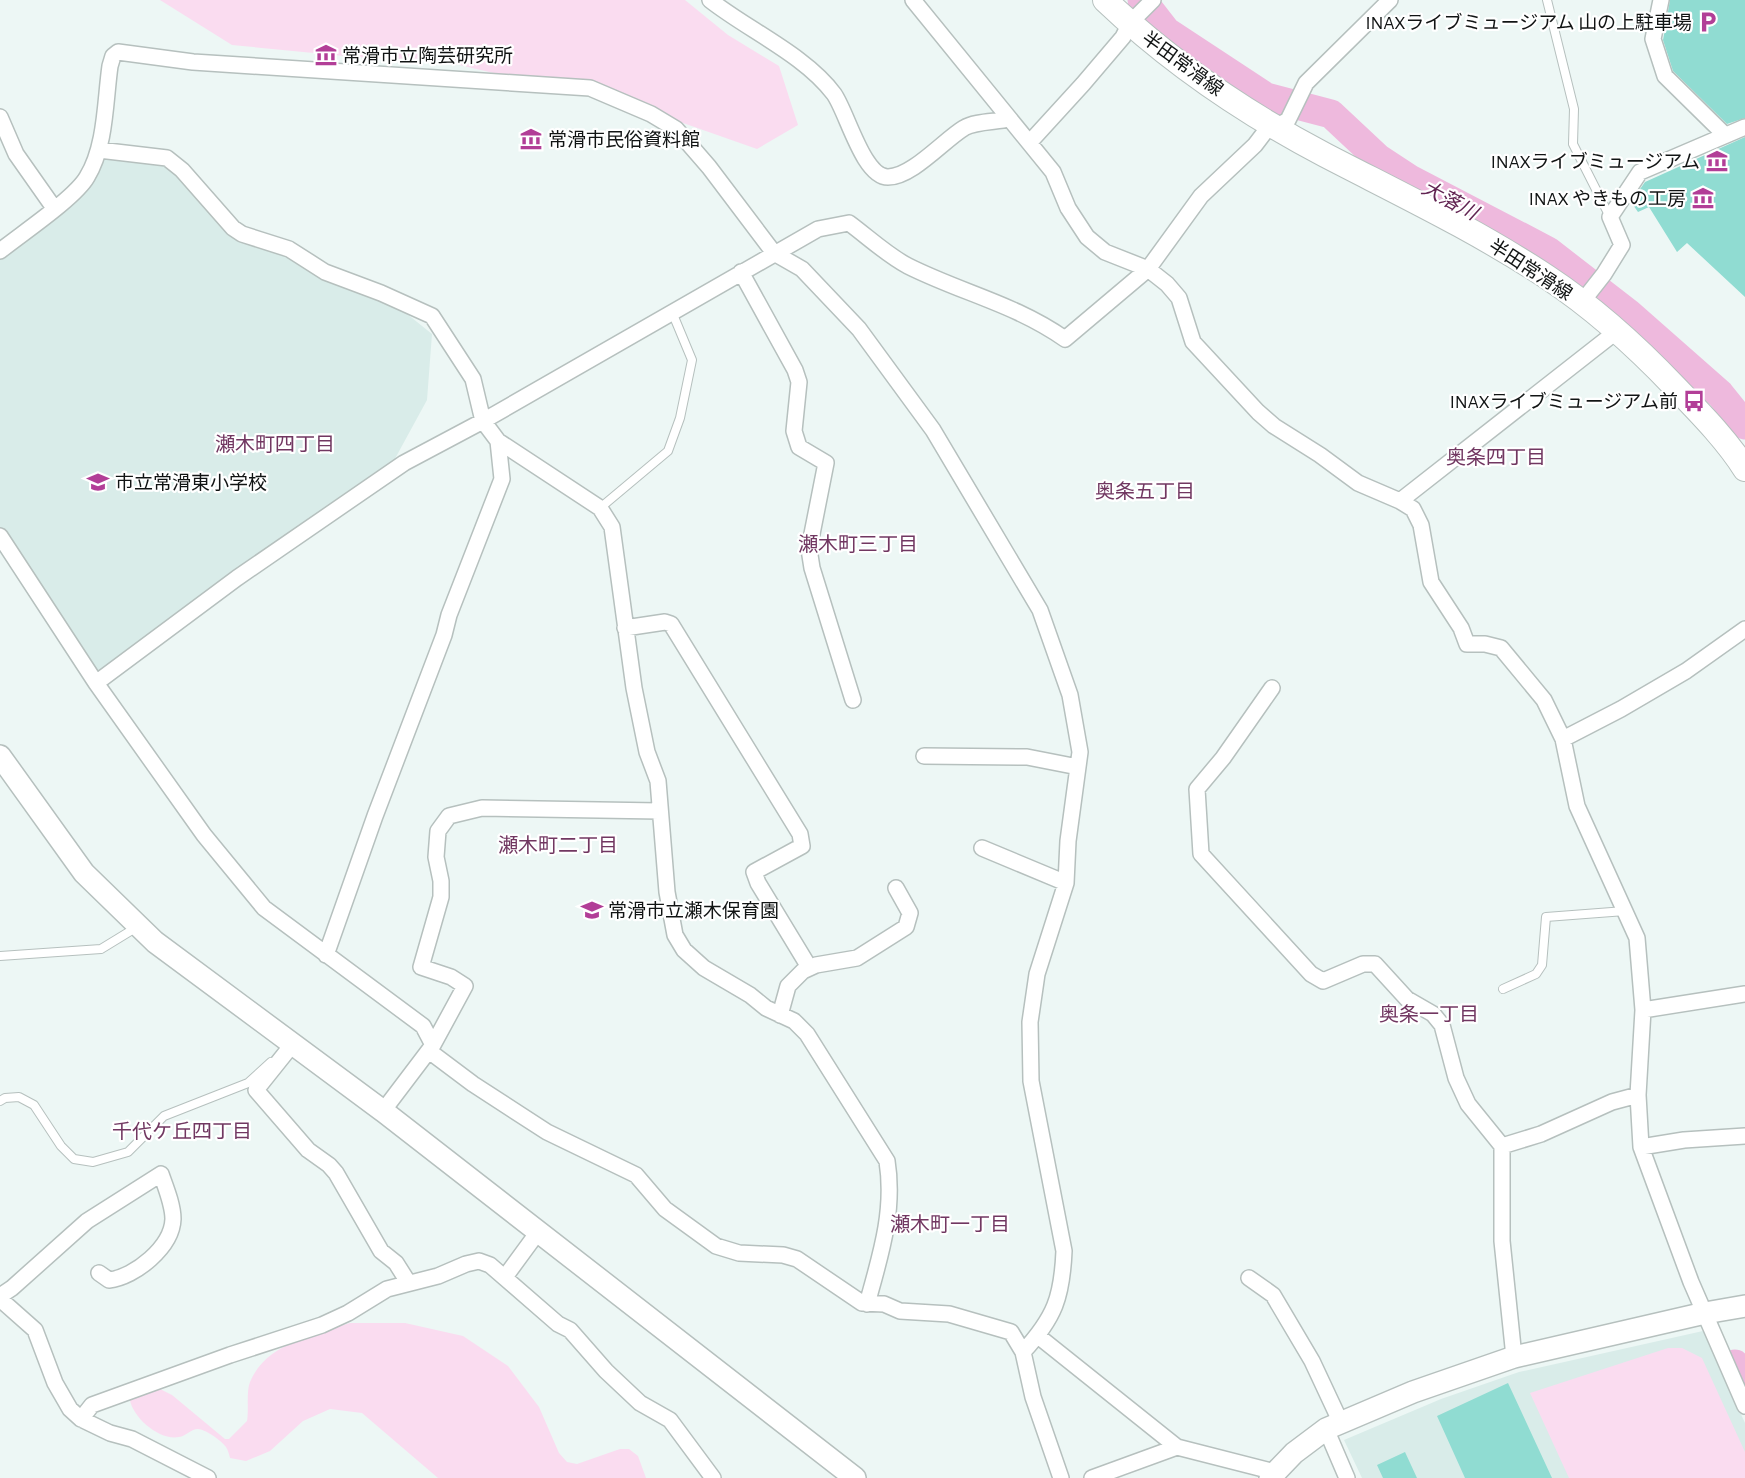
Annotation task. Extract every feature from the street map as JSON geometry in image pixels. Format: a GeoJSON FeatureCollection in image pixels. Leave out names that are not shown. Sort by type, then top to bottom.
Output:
{"type":"FeatureCollection","features":[{"type":"Feature","properties":{"kind":"main road","name":"半田常滑線"},"geometry":{"type":"LineString","coordinates":[[1105,0],[1142,11],[1200,76],[1271,124],[1586,296],[1617,330],[1696,409],[1743,463]]}},
{"type":"Feature","properties":{"kind":"street"},"geometry":{"type":"LineString","coordinates":[[710,0],[733,18],[791,55],[832,92],[843,108],[858,148],[870,165],[888,177],[918,164],[966,127],[1009,119]]}},
{"type":"Feature","properties":{"kind":"street"},"geometry":{"type":"LineString","coordinates":[[913,0],[1053,172],[1068,208],[1087,237],[1106,252],[1148,269],[1168,284],[1178,298],[1189,332],[1200,351],[1258,412],[1274,426],[1320,455],[1358,483],[1400,501],[1413,509],[1421,526],[1431,582],[1461,628],[1467,644],[1485,644],[1502,648],[1544,700],[1563,740],[1577,806],[1637,938],[1643,1010],[1638,1095],[1641,1148],[1691,1282],[1745,1406]]}},
{"type":"Feature","properties":{"kind":"street"},"geometry":{"type":"LineString","coordinates":[[96,683],[222,588],[404,463],[483,422],[818,229],[849,223],[906,265],[1000,302],[1042,323],[1065,340],[1148,269],[1201,196],[1254,145],[1271,124],[1288,120],[1306,83],[1390,0]]}},
{"type":"Feature","properties":{"kind":"street"},"geometry":{"type":"LineString","coordinates":[[1661,0],[1653,39],[1665,76],[1725,135]]}},
{"type":"Feature","properties":{"kind":"street"},"geometry":{"type":"LineString","coordinates":[[1030,142],[1089,78],[1142,11]]}},
{"type":"Feature","properties":{"kind":"street"},"geometry":{"type":"LineString","coordinates":[[0,251],[76,191],[87,178],[98,150],[110,66],[113,56],[118,52],[193,62],[590,88],[652,114],[676,129],[709,167],[774,253],[802,269],[859,329],[933,430],[1040,610],[1070,694],[1080,752],[1068,841],[1066,882],[1038,974],[1030,1022],[1031,1081],[1064,1251],[1063,1277],[1058,1300],[1038,1336],[1023,1352]]}},
{"type":"Feature","properties":{"kind":"street"},"geometry":{"type":"LineString","coordinates":[[0,117],[16,154],[54,208]]}},
{"type":"Feature","properties":{"kind":"street"},"geometry":{"type":"LineString","coordinates":[[1586,296],[1604,274],[1622,244],[1610,217],[1640,172],[1745,127]]}},
{"type":"Feature","properties":{"kind":"street"},"geometry":{"type":"LineString","coordinates":[[98,150],[167,158],[182,170],[233,228],[242,234],[289,249],[325,272],[381,293],[432,316],[473,379],[483,422],[498,442],[600,508],[612,527],[634,688],[648,752],[658,781],[659,812],[671,924],[679,942],[692,959],[780,1015],[794,1021],[807,1034],[887,1161],[890,1179],[887,1234],[867,1304]]}},
{"type":"Feature","properties":{"kind":"street"},"geometry":{"type":"LineString","coordinates":[[742,272],[795,370],[799,382],[794,431],[799,447],[826,463],[809,549],[812,568],[853,700]]}},
{"type":"Feature","properties":{"kind":"street"},"geometry":{"type":"LineString","coordinates":[[1400,501],[1617,330]]}},
{"type":"Feature","properties":{"kind":"street"},"geometry":{"type":"LineString","coordinates":[[326,955],[374,816],[502,479],[498,442]]}},
{"type":"Feature","properties":{"kind":"street"},"geometry":{"type":"LineString","coordinates":[[0,536],[96,683],[204,835],[264,908],[423,1026],[431,1048],[473,1084],[547,1132],[636,1175],[665,1209],[716,1246],[739,1253],[783,1254],[797,1259],[853,1298],[867,1304],[884,1304],[900,1312],[949,1314],[1011,1332],[1023,1352],[1032,1397],[1061,1478]]}},
{"type":"Feature","properties":{"kind":"street"},"geometry":{"type":"LineString","coordinates":[[625,628],[665,622],[671,624],[800,834],[802,846],[754,872],[758,883],[809,967]]}},
{"type":"Feature","properties":{"kind":"street"},"geometry":{"type":"LineString","coordinates":[[1563,740],[1621,710],[1686,670],[1745,629]]}},
{"type":"Feature","properties":{"kind":"street"},"geometry":{"type":"LineString","coordinates":[[1272,688],[1222,758],[1197,788],[1201,854],[1311,974],[1323,981],[1363,964],[1375,964],[1407,999],[1433,1014],[1442,1025],[1456,1078],[1468,1104],[1502,1146],[1502,1240],[1514,1357]]}},
{"type":"Feature","properties":{"kind":"street"},"geometry":{"type":"LineString","coordinates":[[0,756],[84,873],[155,942],[289,1049],[383,1111],[855,1478]]}},
{"type":"Feature","properties":{"kind":"street"},"geometry":{"type":"LineString","coordinates":[[924,756],[1027,757],[1078,767]]}},
{"type":"Feature","properties":{"kind":"street"},"geometry":{"type":"LineString","coordinates":[[383,1111],[431,1048],[465,986],[451,977],[421,967],[441,897],[441,881],[436,857],[438,831],[449,816],[482,808],[659,812]]}},
{"type":"Feature","properties":{"kind":"street"},"geometry":{"type":"LineString","coordinates":[[982,848],[1066,882]]}},
{"type":"Feature","properties":{"kind":"street"},"geometry":{"type":"LineString","coordinates":[[780,1015],[788,986],[809,967],[857,958],[906,927],[910,913],[896,888]]}},
{"type":"Feature","properties":{"kind":"street"},"geometry":{"type":"LineString","coordinates":[[1643,1010],[1745,994]]}},
{"type":"Feature","properties":{"kind":"street"},"geometry":{"type":"LineString","coordinates":[[289,1049],[256,1090],[308,1150],[329,1165],[336,1173],[381,1250],[396,1264],[408,1282]]}},
{"type":"Feature","properties":{"kind":"street"},"geometry":{"type":"LineString","coordinates":[[1502,1146],[1541,1134],[1612,1102],[1638,1095]]}},
{"type":"Feature","properties":{"kind":"street"},"geometry":{"type":"LineString","coordinates":[[1641,1148],[1684,1140],[1745,1136]]}},
{"type":"Feature","properties":{"kind":"street"},"geometry":{"type":"LineString","coordinates":[[99,1273],[110,1280],[118,1279],[136,1269],[161,1247],[169,1233],[173,1218],[161,1174],[87,1221],[0,1297],[35,1330],[61,1396],[70,1410],[82,1419],[110,1433],[132,1439],[208,1478]]}},
{"type":"Feature","properties":{"kind":"street"},"geometry":{"type":"LineString","coordinates":[[505,1277],[538,1232]]}},
{"type":"Feature","properties":{"kind":"street"},"geometry":{"type":"LineString","coordinates":[[82,1419],[92,1405],[230,1355],[322,1325],[348,1313],[387,1290],[408,1282],[438,1276],[479,1261],[490,1264],[558,1324],[570,1330],[606,1371],[640,1403],[670,1420],[713,1478]]}},
{"type":"Feature","properties":{"kind":"street"},"geometry":{"type":"LineString","coordinates":[[1249,1278],[1273,1295],[1312,1361],[1334,1426],[1348,1478]]}},
{"type":"Feature","properties":{"kind":"street"},"geometry":{"type":"LineString","coordinates":[[1038,1336],[1177,1447],[1272,1475],[1294,1453],[1334,1426],[1413,1392],[1514,1357],[1705,1313],[1745,1306]]}},
{"type":"Feature","properties":{"kind":"street"},"geometry":{"type":"LineString","coordinates":[[1092,1478],[1177,1447]]}},
{"type":"Feature","properties":{"kind":"lane"},"geometry":{"type":"LineString","coordinates":[[1547,0],[1574,109],[1573,144],[1610,217]]}},
{"type":"Feature","properties":{"kind":"lane"},"geometry":{"type":"LineString","coordinates":[[600,508],[668,451],[671,443],[680,418],[692,360],[672,312]]}},
{"type":"Feature","properties":{"kind":"lane"},"geometry":{"type":"LineString","coordinates":[[1503,989],[1536,974],[1542,965],[1546,917],[1625,911]]}},
{"type":"Feature","properties":{"kind":"lane"},"geometry":{"type":"LineString","coordinates":[[0,956],[101,949],[139,926]]}},
{"type":"Feature","properties":{"kind":"lane"},"geometry":{"type":"LineString","coordinates":[[0,1101],[5,1098],[19,1097],[34,1104],[61,1146],[74,1158],[93,1162],[128,1152],[164,1116],[248,1083],[268,1064],[289,1049]]}},
{"type":"Feature","properties":{"kind":"shaded area"},"geometry":{"type":"Polygon","coordinates":[[[160,0],[685,0],[728,35],[779,66],[798,125],[757,149],[629,104],[442,61],[355,57],[232,45],[160,0]]]}},
{"type":"Feature","properties":{"kind":"shaded area"},"geometry":{"type":"Polygon","coordinates":[[[99,150],[167,158],[233,228],[381,293],[432,334],[427,400],[385,477],[96,683],[0,536],[0,251],[76,191],[99,150]]]}},
{"type":"Feature","properties":{"kind":"shaded area"},"geometry":{"type":"Polygon","coordinates":[[[350,1323],[405,1323],[463,1336],[508,1366],[539,1407],[559,1453],[567,1462],[577,1464],[620,1449],[629,1449],[638,1456],[646,1478],[438,1478],[362,1413],[330,1409],[303,1421],[270,1451],[246,1461],[230,1458],[224,1444],[213,1435],[200,1429],[179,1437],[156,1432],[142,1421],[132,1407],[130,1400],[156,1387],[172,1395],[225,1439],[229,1439],[247,1421],[250,1382],[257,1369],[267,1358],[292,1342],[350,1323]]]}},
{"type":"Feature","properties":{"kind":"shaded area"},"geometry":{"type":"Polygon","coordinates":[[[1703,1331],[1745,1423],[1745,1478],[1362,1478],[1344,1440],[1441,1399],[1519,1372],[1703,1331]]]}},
{"type":"Feature","properties":{"kind":"shaded area"},"geometry":{"type":"Polygon","coordinates":[[[1668,1348],[1682,1348],[1702,1358],[1745,1452],[1745,1478],[1569,1478],[1530,1393],[1668,1348]]]}},
{"type":"Feature","properties":{"kind":"building"},"geometry":{"type":"Polygon","coordinates":[[[1670,0],[1745,0],[1745,118],[1727,124],[1673,71],[1663,40],[1670,0]]]}},
{"type":"Feature","properties":{"kind":"building"},"geometry":{"type":"Polygon","coordinates":[[[1745,137],[1745,297],[1687,243],[1677,252],[1649,207],[1638,212],[1631,202],[1645,182],[1745,137]]]}},
{"type":"Feature","properties":{"kind":"building"},"geometry":{"type":"Polygon","coordinates":[[[1508,1383],[1552,1478],[1465,1478],[1437,1416],[1508,1383]]]}},
{"type":"Feature","properties":{"kind":"building"},"geometry":{"type":"Polygon","coordinates":[[[1405,1452],[1417,1478],[1383,1478],[1377,1465],[1405,1452]]]}},
{"type":"Feature","properties":{"kind":"waterway","name":"大落川"},"geometry":{"type":"LineString","coordinates":[[1142,0],[1166,31],[1266,97],[1331,114],[1378,158],[1410,179],[1548,251],[1628,313],[1720,394],[1745,425]]}},
{"type":"Feature","properties":{"kind":"waterway"},"geometry":{"type":"LineString","coordinates":[[1735,1364],[1745,1385]]}},
{"type":"Feature","properties":{"kind":"place","name":"INAXライブミュージアム 山の上駐車場"},"geometry":{"type":"Point","coordinates":[1708,22]}},
{"type":"Feature","properties":{"kind":"place","name":"常滑市立陶芸研究所"},"geometry":{"type":"Point","coordinates":[326,55]}},
{"type":"Feature","properties":{"kind":"place","name":"常滑市民俗資料館"},"geometry":{"type":"Point","coordinates":[531,139]}},
{"type":"Feature","properties":{"kind":"place","name":"INAXライブミュージアム"},"geometry":{"type":"Point","coordinates":[1717,161]}},
{"type":"Feature","properties":{"kind":"place","name":"INAX やきもの工房"},"geometry":{"type":"Point","coordinates":[1703,198]}},
{"type":"Feature","properties":{"kind":"place","name":"INAXライブミュージアム前"},"geometry":{"type":"Point","coordinates":[1694,401]}},
{"type":"Feature","properties":{"kind":"place","name":"市立常滑東小学校"},"geometry":{"type":"Point","coordinates":[98,482]}},
{"type":"Feature","properties":{"kind":"place","name":"常滑市立瀬木保育園"},"geometry":{"type":"Point","coordinates":[592,910]}},
{"type":"Feature","properties":{"kind":"district","name":"瀬木町四丁目"},"geometry":{"type":"Point","coordinates":[275,444]}},
{"type":"Feature","properties":{"kind":"district","name":"奥条四丁目"},"geometry":{"type":"Point","coordinates":[1496,457]}},
{"type":"Feature","properties":{"kind":"district","name":"奥条五丁目"},"geometry":{"type":"Point","coordinates":[1145,491]}},
{"type":"Feature","properties":{"kind":"district","name":"瀬木町三丁目"},"geometry":{"type":"Point","coordinates":[858,544]}},
{"type":"Feature","properties":{"kind":"district","name":"瀬木町二丁目"},"geometry":{"type":"Point","coordinates":[558,845]}},
{"type":"Feature","properties":{"kind":"district","name":"奥条一丁目"},"geometry":{"type":"Point","coordinates":[1429,1014]}},
{"type":"Feature","properties":{"kind":"district","name":"千代ケ丘四丁目"},"geometry":{"type":"Point","coordinates":[182,1131]}},
{"type":"Feature","properties":{"kind":"district","name":"瀬木町一丁目"},"geometry":{"type":"Point","coordinates":[950,1224]}}]}
